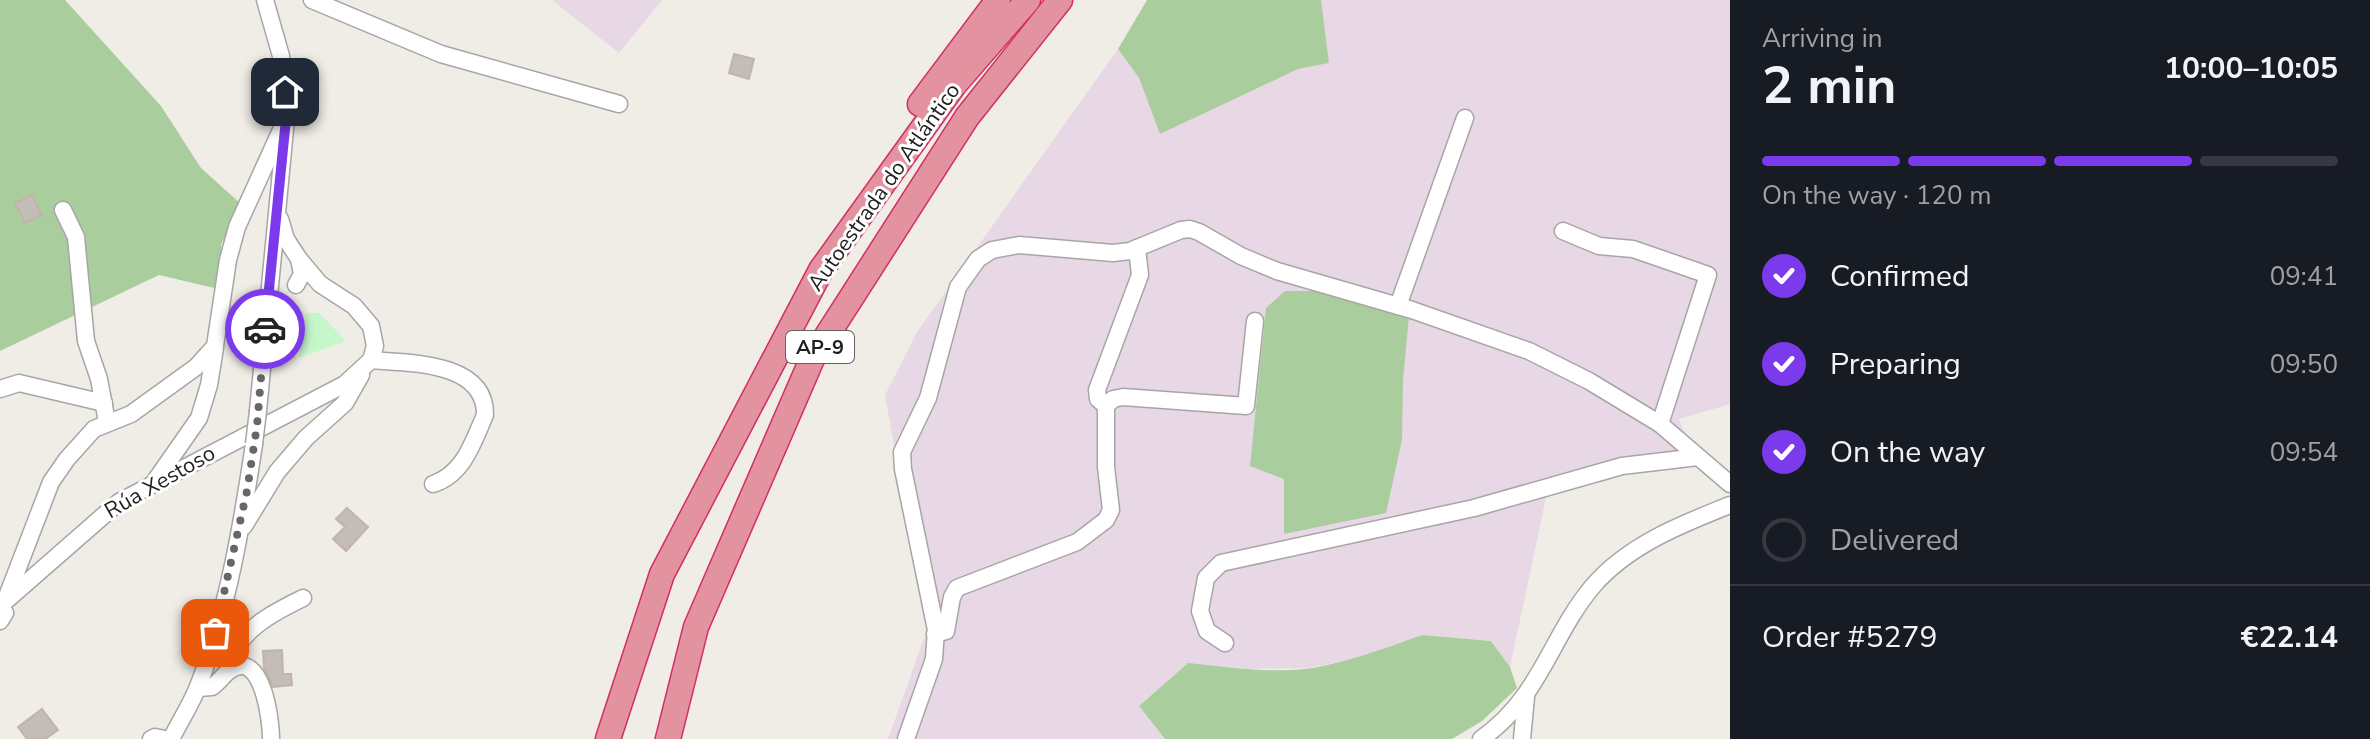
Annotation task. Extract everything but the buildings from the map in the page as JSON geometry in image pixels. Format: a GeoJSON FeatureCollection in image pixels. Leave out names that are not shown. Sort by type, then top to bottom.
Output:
{"type":"FeatureCollection","features":[{"type":"Feature","properties":{"kind":"highway"},"geometry":{"type":"LineString","coordinates":[[821,270],[875,166],[998,0]]}},
{"type":"Feature","properties":{"kind":"highway","name":"Autoestrada do Atlántico"},"geometry":{"type":"LineString","coordinates":[[608,739],[662,574],[821,270],[954,85],[1028,0]]}},
{"type":"Feature","properties":{"kind":"highway","name":"Autoestrada do Atlántico"},"geometry":{"type":"LineString","coordinates":[[668,739],[696,627],[812,359],[967,117],[1060,0]]}},
{"type":"Feature","properties":{"kind":"street"},"geometry":{"type":"LineString","coordinates":[[151,739],[168,739],[198,688],[239,534],[254,444],[286,119],[281,56],[265,0]]}},
{"type":"Feature","properties":{"kind":"street"},"geometry":{"type":"LineString","coordinates":[[312,0],[441,54],[619,104]]}},
{"type":"Feature","properties":{"kind":"street"},"geometry":{"type":"LineString","coordinates":[[1398,306],[1465,118]]}},
{"type":"Feature","properties":{"kind":"street"},"geometry":{"type":"LineString","coordinates":[[155,482],[199,418],[209,385],[228,260],[237,227],[286,119]]}},
{"type":"Feature","properties":{"kind":"street"},"geometry":{"type":"LineString","coordinates":[[63,210],[76,237],[86,341],[99,379],[107,422]]}},
{"type":"Feature","properties":{"kind":"street"},"geometry":{"type":"LineString","coordinates":[[239,534],[277,472],[306,438],[345,403],[375,346],[374,334],[365,316],[320,284],[296,255],[286,239],[277,210]]}},
{"type":"Feature","properties":{"kind":"street"},"geometry":{"type":"LineString","coordinates":[[906,739],[934,659],[935,634],[902,452],[928,398],[958,287],[978,259],[1005,246],[1113,253],[1190,229],[1277,271],[1398,306],[1529,351],[1589,381],[1660,424],[1730,484]]}},
{"type":"Feature","properties":{"kind":"street"},"geometry":{"type":"LineString","coordinates":[[1563,231],[1599,246],[1633,249],[1708,275],[1660,424]]}},
{"type":"Feature","properties":{"kind":"street"},"geometry":{"type":"LineString","coordinates":[[273,248],[285,247],[296,255],[302,274],[296,285]]}},
{"type":"Feature","properties":{"kind":"street"},"geometry":{"type":"LineString","coordinates":[[1106,406],[1098,399],[1097,390],[1140,275],[1137,248]]}},
{"type":"Feature","properties":{"kind":"street"},"geometry":{"type":"LineString","coordinates":[[269,289],[320,284]]}},
{"type":"Feature","properties":{"kind":"street"},"geometry":{"type":"LineString","coordinates":[[935,634],[946,631],[952,597],[957,588],[1077,542],[1106,520],[1111,510],[1106,467],[1106,406],[1113,399],[1123,397],[1246,406],[1255,321]]}},
{"type":"Feature","properties":{"kind":"street"},"geometry":{"type":"LineString","coordinates":[[0,621],[5,613],[2,604],[51,482],[76,449],[94,429],[131,414],[196,367],[215,346]]}},
{"type":"Feature","properties":{"kind":"street"},"geometry":{"type":"LineString","coordinates":[[368,363],[439,365],[480,394],[485,415],[465,460],[451,475],[433,484]]}},
{"type":"Feature","properties":{"kind":"street","name":"Rúa Xestoso"},"geometry":{"type":"LineString","coordinates":[[2,604],[104,513],[155,482],[345,384],[368,363]]}},
{"type":"Feature","properties":{"kind":"street"},"geometry":{"type":"LineString","coordinates":[[0,389],[19,383],[104,403]]}},
{"type":"Feature","properties":{"kind":"street"},"geometry":{"type":"LineString","coordinates":[[1225,643],[1207,631],[1200,611],[1206,578],[1221,563],[1474,508],[1622,466],[1698,457]]}},
{"type":"Feature","properties":{"kind":"street"},"geometry":{"type":"LineString","coordinates":[[1481,739],[1497,728],[1526,695],[1577,608],[1610,569],[1659,537],[1730,505]]}},
{"type":"Feature","properties":{"kind":"street"},"geometry":{"type":"LineString","coordinates":[[230,670],[238,645],[254,628],[303,598]]}},
{"type":"Feature","properties":{"kind":"street"},"geometry":{"type":"LineString","coordinates":[[198,688],[212,687],[230,670],[242,666],[252,670],[262,682],[271,739]]}},
{"type":"Feature","properties":{"kind":"street"},"geometry":{"type":"LineString","coordinates":[[1522,739],[1526,695]]}},
{"type":"Feature","properties":{"kind":"shaded area"},"geometry":{"type":"Polygon","coordinates":[[[552,0],[662,0],[619,53],[552,0]]]}},
{"type":"Feature","properties":{"kind":"shaded area"},"geometry":{"type":"Polygon","coordinates":[[[1321,0],[1730,0],[1730,404],[1679,419],[1698,466],[1672,465],[1610,473],[1547,493],[1510,667],[1491,641],[1422,635],[1359,658],[1310,668],[1249,669],[1187,664],[1139,706],[1165,739],[888,739],[927,630],[885,395],[917,332],[1118,49],[1139,78],[1160,133],[1298,69],[1328,63],[1321,0]]]}},
{"type":"Feature","properties":{"kind":"green space"},"geometry":{"type":"Polygon","coordinates":[[[0,0],[65,0],[161,106],[201,168],[241,204],[221,245],[227,291],[159,275],[0,351],[0,0]]]}},
{"type":"Feature","properties":{"kind":"green space"},"geometry":{"type":"Polygon","coordinates":[[[1147,0],[1321,0],[1329,63],[1298,69],[1160,134],[1139,78],[1118,49],[1147,0]]]}},
{"type":"Feature","properties":{"kind":"green space"},"geometry":{"type":"Polygon","coordinates":[[[1285,291],[1319,291],[1409,317],[1403,379],[1402,440],[1386,513],[1284,534],[1284,479],[1250,466],[1266,308],[1285,291]]]}},
{"type":"Feature","properties":{"kind":"green space"},"geometry":{"type":"Polygon","coordinates":[[[306,313],[319,313],[346,341],[299,358],[306,313]]]}},
{"type":"Feature","properties":{"kind":"green space"},"geometry":{"type":"Polygon","coordinates":[[[1422,635],[1491,641],[1510,667],[1517,688],[1482,721],[1452,739],[1165,739],[1139,706],[1188,663],[1298,670],[1355,658],[1422,635]]]}},
{"type":"Feature","properties":{"kind":"way so far"},"geometry":{"type":"LineString","coordinates":[[215,633],[247,491],[257,426],[265,329]]}},
{"type":"Feature","properties":{"kind":"route"},"geometry":{"type":"LineString","coordinates":[[265,329],[286,119],[285,92]]}}]}
